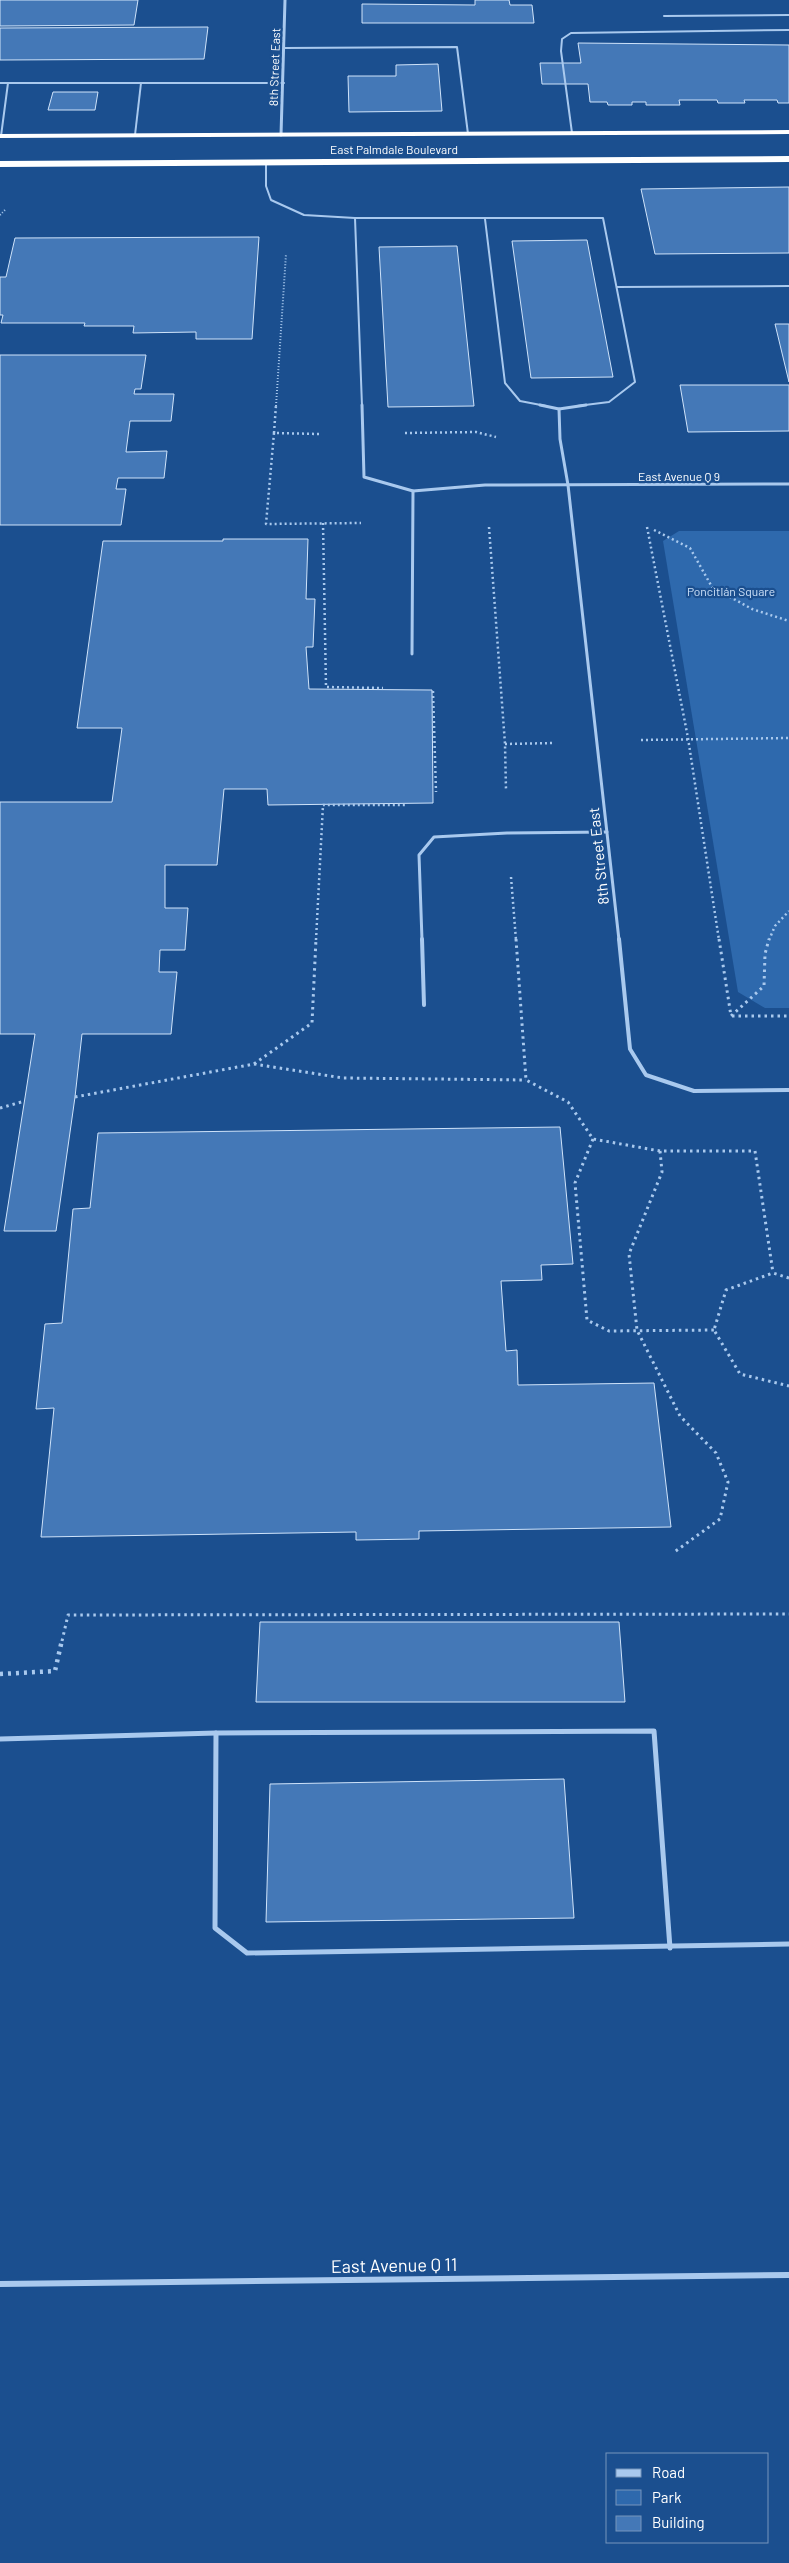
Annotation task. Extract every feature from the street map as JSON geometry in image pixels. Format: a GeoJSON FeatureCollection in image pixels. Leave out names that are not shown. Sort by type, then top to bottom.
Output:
{"type":"FeatureCollection","features":[{"type":"Feature","properties":{"kind":"highway","name":"East Palmdale Boulevard"},"geometry":{"type":"LineString","coordinates":[[0,136],[789,132]]}},
{"type":"Feature","properties":{"kind":"highway","name":"East Palmdale Boulevard"},"geometry":{"type":"LineString","coordinates":[[0,164],[789,159]]}},
{"type":"Feature","properties":{"kind":"street","name":"8th Street East"},"geometry":{"type":"LineString","coordinates":[[281,135],[285,0]]}},
{"type":"Feature","properties":{"kind":"street","name":"East Avenue Q 11"},"geometry":{"type":"LineString","coordinates":[[0,2284],[789,2276]]}},
{"type":"Feature","properties":{"kind":"lane"},"geometry":{"type":"LineString","coordinates":[[664,16],[789,15]]}},
{"type":"Feature","properties":{"kind":"lane"},"geometry":{"type":"LineString","coordinates":[[572,133],[561,51],[562,39],[571,33],[589,31],[789,30]]}},
{"type":"Feature","properties":{"kind":"lane"},"geometry":{"type":"LineString","coordinates":[[285,48],[457,48],[468,134]]}},
{"type":"Feature","properties":{"kind":"lane"},"geometry":{"type":"LineString","coordinates":[[0,83],[284,83]]}},
{"type":"Feature","properties":{"kind":"lane"},"geometry":{"type":"LineString","coordinates":[[0,136],[8,83]]}},
{"type":"Feature","properties":{"kind":"lane"},"geometry":{"type":"LineString","coordinates":[[135,135],[141,83]]}},
{"type":"Feature","properties":{"kind":"lane"},"geometry":{"type":"LineString","coordinates":[[266,162],[266,186],[272,200],[304,215],[356,218],[603,218],[635,382],[609,402],[559,409],[520,401],[505,383],[486,219]]}},
{"type":"Feature","properties":{"kind":"lane"},"geometry":{"type":"LineString","coordinates":[[356,218],[364,477],[413,491],[412,654]]}},
{"type":"Feature","properties":{"kind":"lane"},"geometry":{"type":"LineString","coordinates":[[617,287],[789,286]]}},
{"type":"Feature","properties":{"kind":"lane","name":"8th Street East"},"geometry":{"type":"LineString","coordinates":[[559,409],[560,439],[568,485],[630,1049],[646,1075],[694,1092],[789,1090]]}},
{"type":"Feature","properties":{"kind":"lane","name":"East Avenue Q 9"},"geometry":{"type":"LineString","coordinates":[[413,491],[485,485],[789,484]]}},
{"type":"Feature","properties":{"kind":"lane"},"geometry":{"type":"LineString","coordinates":[[424,1004],[419,855],[434,837],[507,833],[607,832]]}},
{"type":"Feature","properties":{"kind":"lane"},"geometry":{"type":"LineString","coordinates":[[0,1739],[216,1733],[654,1731],[670,1948]]}},
{"type":"Feature","properties":{"kind":"lane"},"geometry":{"type":"LineString","coordinates":[[216,1733],[215,1928],[247,1953],[670,1948],[789,1944]]}},
{"type":"Feature","properties":{"kind":"path"},"geometry":{"type":"LineString","coordinates":[[274,433],[287,246]]}},
{"type":"Feature","properties":{"kind":"path"},"geometry":{"type":"LineString","coordinates":[[323,523],[326,687],[384,688]]}},
{"type":"Feature","properties":{"kind":"path"},"geometry":{"type":"LineString","coordinates":[[732,1016],[688,738],[647,526],[690,548],[712,587],[752,609],[789,621]]}},
{"type":"Feature","properties":{"kind":"path"},"geometry":{"type":"LineString","coordinates":[[433,688],[436,795]]}},
{"type":"Feature","properties":{"kind":"path"},"geometry":{"type":"LineString","coordinates":[[688,738],[789,738]]}},
{"type":"Feature","properties":{"kind":"path"},"geometry":{"type":"LineString","coordinates":[[254,1064],[312,1024],[323,805],[408,805]]}},
{"type":"Feature","properties":{"kind":"path"},"geometry":{"type":"LineString","coordinates":[[732,1016],[764,986],[764,965],[769,933],[789,911]]}},
{"type":"Feature","properties":{"kind":"path"},"geometry":{"type":"LineString","coordinates":[[732,1016],[789,1016]]}},
{"type":"Feature","properties":{"kind":"path"},"geometry":{"type":"LineString","coordinates":[[76,1097],[254,1064],[343,1078],[526,1080]]}},
{"type":"Feature","properties":{"kind":"path"},"geometry":{"type":"LineString","coordinates":[[0,1108],[25,1101]]}},
{"type":"Feature","properties":{"kind":"path"},"geometry":{"type":"LineString","coordinates":[[593,1139],[575,1183],[587,1320],[609,1331],[714,1330]]}},
{"type":"Feature","properties":{"kind":"path"},"geometry":{"type":"LineString","coordinates":[[660,1150],[662,1172],[629,1254],[637,1330],[680,1416],[716,1453],[728,1482],[720,1519],[673,1553]]}},
{"type":"Feature","properties":{"kind":"path"},"geometry":{"type":"LineString","coordinates":[[755,1151],[773,1273]]}},
{"type":"Feature","properties":{"kind":"path"},"geometry":{"type":"LineString","coordinates":[[789,1278],[773,1273],[726,1290],[714,1330],[740,1374],[789,1386]]}},
{"type":"Feature","properties":{"kind":"path"},"geometry":{"type":"LineString","coordinates":[[0,1674],[55,1671],[68,1615],[789,1614]]}},
{"type":"Feature","properties":{"kind":"green space","name":"Poncitlán Square"},"geometry":{"type":"Polygon","coordinates":[[[679,531],[789,531],[789,1008],[765,1008],[738,992],[663,541],[679,531]]]}},
{"type":"Feature","properties":{"kind":"building"},"geometry":{"type":"Polygon","coordinates":[[[0,0],[138,0],[134,25],[0,26],[0,0]]]}},
{"type":"Feature","properties":{"kind":"building"},"geometry":{"type":"Polygon","coordinates":[[[475,0],[509,0],[510,5],[532,5],[534,23],[362,23],[362,4],[475,5],[475,0]]]}},
{"type":"Feature","properties":{"kind":"building"},"geometry":{"type":"Polygon","coordinates":[[[208,27],[204,59],[0,60],[0,28],[208,27]]]}},
{"type":"Feature","properties":{"kind":"building"},"geometry":{"type":"Polygon","coordinates":[[[578,43],[789,45],[789,103],[778,103],[777,100],[744,100],[745,103],[718,103],[717,100],[679,100],[680,105],[646,105],[646,102],[632,102],[632,105],[608,105],[607,102],[590,102],[588,84],[542,84],[540,63],[581,63],[578,43]]]}},
{"type":"Feature","properties":{"kind":"building"},"geometry":{"type":"Polygon","coordinates":[[[438,64],[442,111],[349,112],[348,76],[396,76],[396,65],[438,64]]]}},
{"type":"Feature","properties":{"kind":"building"},"geometry":{"type":"Polygon","coordinates":[[[53,92],[98,92],[95,110],[48,110],[53,92]]]}},
{"type":"Feature","properties":{"kind":"building"},"geometry":{"type":"Polygon","coordinates":[[[789,187],[789,253],[655,254],[641,189],[789,187]]]}},
{"type":"Feature","properties":{"kind":"building"},"geometry":{"type":"Polygon","coordinates":[[[259,237],[252,339],[196,339],[196,332],[133,333],[134,326],[84,326],[85,323],[1,323],[3,315],[0,315],[0,277],[6,277],[15,238],[259,237]]]}},
{"type":"Feature","properties":{"kind":"building"},"geometry":{"type":"Polygon","coordinates":[[[587,240],[613,377],[531,378],[512,241],[587,240]]]}},
{"type":"Feature","properties":{"kind":"building"},"geometry":{"type":"Polygon","coordinates":[[[457,246],[474,406],[388,407],[379,247],[457,246]]]}},
{"type":"Feature","properties":{"kind":"building"},"geometry":{"type":"Polygon","coordinates":[[[775,324],[789,324],[789,382],[775,324]]]}},
{"type":"Feature","properties":{"kind":"building"},"geometry":{"type":"Polygon","coordinates":[[[0,355],[146,355],[141,389],[135,389],[134,394],[174,394],[171,421],[130,421],[126,452],[167,451],[164,478],[118,478],[116,489],[126,489],[121,525],[0,525],[0,355]]]}},
{"type":"Feature","properties":{"kind":"building"},"geometry":{"type":"Polygon","coordinates":[[[680,385],[789,385],[789,431],[688,432],[680,385]]]}},
{"type":"Feature","properties":{"kind":"building"},"geometry":{"type":"Polygon","coordinates":[[[223,539],[308,539],[306,599],[315,599],[313,647],[306,647],[309,689],[432,690],[433,803],[268,805],[267,789],[224,789],[217,865],[165,865],[165,908],[188,908],[185,950],[160,950],[159,972],[177,972],[171,1034],[82,1034],[56,1231],[4,1231],[35,1034],[0,1034],[0,802],[112,802],[122,728],[77,728],[103,541],[223,541],[223,539]]]}},
{"type":"Feature","properties":{"kind":"building"},"geometry":{"type":"Polygon","coordinates":[[[560,1127],[573,1264],[541,1265],[542,1280],[501,1281],[506,1351],[517,1350],[518,1385],[654,1383],[671,1527],[419,1531],[419,1539],[356,1540],[356,1532],[41,1537],[54,1408],[36,1409],[45,1324],[62,1323],[73,1209],[90,1208],[98,1133],[560,1127]]]}},
{"type":"Feature","properties":{"kind":"building"},"geometry":{"type":"Polygon","coordinates":[[[260,1622],[619,1622],[625,1702],[256,1702],[260,1622]]]}},
{"type":"Feature","properties":{"kind":"building"},"geometry":{"type":"Polygon","coordinates":[[[564,1779],[574,1918],[266,1922],[270,1784],[564,1779]]]}}]}
